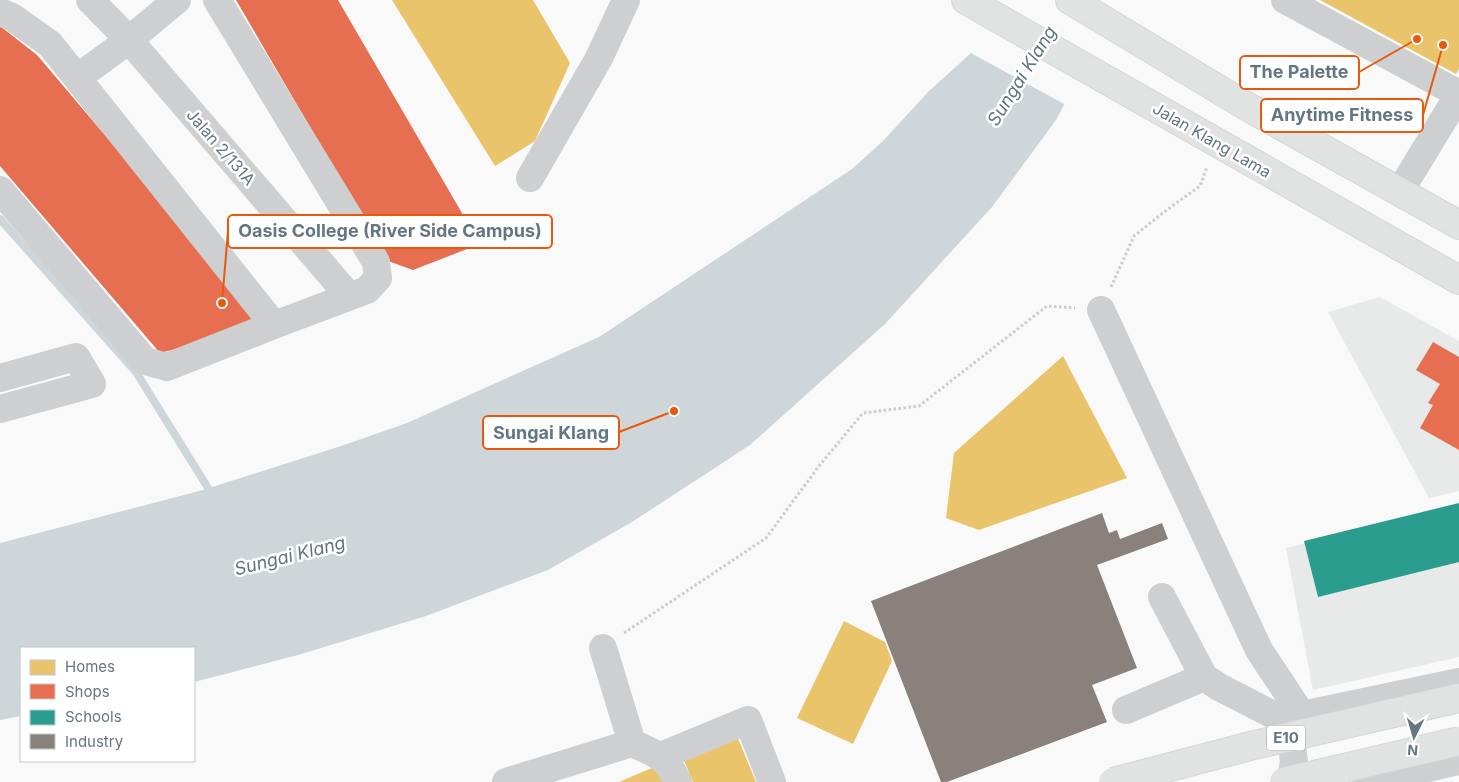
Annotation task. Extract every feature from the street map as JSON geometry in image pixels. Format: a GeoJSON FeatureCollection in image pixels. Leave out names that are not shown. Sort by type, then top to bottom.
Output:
{"type":"FeatureCollection","features":[{"type":"Feature","properties":{"kind":"main road","name":"Jalan Klang Lama"},"geometry":{"type":"LineString","coordinates":[[966,0],[1215,155],[1459,280]]}},
{"type":"Feature","properties":{"kind":"main road"},"geometry":{"type":"LineString","coordinates":[[1070,0],[1248,107],[1454,219]]}},
{"type":"Feature","properties":{"kind":"main road","name":"E10"},"geometry":{"type":"LineString","coordinates":[[1113,782],[1254,745],[1459,698]]}},
{"type":"Feature","properties":{"kind":"main road"},"geometry":{"type":"LineString","coordinates":[[1294,777],[1459,741]]}},
{"type":"Feature","properties":{"kind":"street","name":"Jalan 2/131A"},"geometry":{"type":"LineString","coordinates":[[90,0],[130,40],[349,296]]}},
{"type":"Feature","properties":{"kind":"street"},"geometry":{"type":"LineString","coordinates":[[77,78],[130,40],[177,0]]}},
{"type":"Feature","properties":{"kind":"street"},"geometry":{"type":"LineString","coordinates":[[0,190],[145,361],[166,367],[367,290],[378,278],[376,262],[217,0]]}},
{"type":"Feature","properties":{"kind":"street"},"geometry":{"type":"LineString","coordinates":[[530,178],[599,58],[626,0]]}},
{"type":"Feature","properties":{"kind":"street"},"geometry":{"type":"LineString","coordinates":[[1285,0],[1459,94],[1400,191]]}},
{"type":"Feature","properties":{"kind":"street"},"geometry":{"type":"LineString","coordinates":[[0,12],[12,17],[50,44],[274,325]]}},
{"type":"Feature","properties":{"kind":"street"},"geometry":{"type":"LineString","coordinates":[[1101,310],[1259,650],[1299,721],[1292,745],[1294,777]]}},
{"type":"Feature","properties":{"kind":"street"},"geometry":{"type":"LineString","coordinates":[[0,378],[76,357],[92,384],[0,409]]}},
{"type":"Feature","properties":{"kind":"street"},"geometry":{"type":"LineString","coordinates":[[1162,597],[1204,677],[1219,687],[1299,721],[1459,682]]}},
{"type":"Feature","properties":{"kind":"street"},"geometry":{"type":"LineString","coordinates":[[603,648],[632,742]]}},
{"type":"Feature","properties":{"kind":"street"},"geometry":{"type":"LineString","coordinates":[[1126,710],[1204,677]]}},
{"type":"Feature","properties":{"kind":"street"},"geometry":{"type":"LineString","coordinates":[[661,756],[748,720],[772,782]]}},
{"type":"Feature","properties":{"kind":"street"},"geometry":{"type":"LineString","coordinates":[[506,782],[632,742],[661,756],[672,769],[678,782]]}},
{"type":"Feature","properties":{"kind":"street"},"geometry":{"type":"LineString","coordinates":[[1366,782],[1459,761]]}},
{"type":"Feature","properties":{"kind":"path"},"geometry":{"type":"LineString","coordinates":[[603,648],[766,538],[819,466],[864,413],[919,406],[1047,306],[1101,310],[1134,236],[1200,186],[1215,155]]}},
{"type":"Feature","properties":{"kind":"shaded area"},"geometry":{"type":"Polygon","coordinates":[[[1380,297],[1459,341],[1459,491],[1429,498],[1328,312],[1380,297]]]}},
{"type":"Feature","properties":{"kind":"shaded area"},"geometry":{"type":"Polygon","coordinates":[[[1459,504],[1459,657],[1313,690],[1286,548],[1459,504]]]}},
{"type":"Feature","properties":{"kind":"water"},"geometry":{"type":"Polygon","coordinates":[[[1120,0],[1056,120],[992,207],[885,324],[750,445],[632,522],[548,570],[426,616],[298,655],[195,682],[195,647],[20,647],[20,716],[0,720],[0,543],[203,490],[344,445],[407,423],[599,337],[852,169],[883,141],[928,92],[971,53],[1120,0]]]}},
{"type":"Feature","properties":{"kind":"pier"},"geometry":{"type":"Polygon","coordinates":[[[1003,0],[1122,0],[1066,105],[969,52],[1003,0]]]}},
{"type":"Feature","properties":{"kind":"building: Homes"},"geometry":{"type":"Polygon","coordinates":[[[392,0],[533,0],[570,63],[535,141],[495,166],[392,0]]]}},
{"type":"Feature","properties":{"kind":"building: Homes"},"geometry":{"type":"Polygon","coordinates":[[[1320,0],[1459,0],[1459,69],[1456,74],[1320,0]]]}},
{"type":"Feature","properties":{"kind":"building: Homes"},"geometry":{"type":"Polygon","coordinates":[[[1063,356],[1127,478],[979,530],[946,518],[954,453],[1063,356]]]}},
{"type":"Feature","properties":{"kind":"building: Homes"},"geometry":{"type":"Polygon","coordinates":[[[844,621],[885,642],[892,661],[853,744],[797,718],[844,621]]]}},
{"type":"Feature","properties":{"kind":"building: Homes"},"geometry":{"type":"Polygon","coordinates":[[[737,736],[756,782],[693,782],[683,758],[737,736]]]}},
{"type":"Feature","properties":{"kind":"building: Homes"},"geometry":{"type":"Polygon","coordinates":[[[659,765],[666,782],[619,782],[659,765]]]}},
{"type":"Feature","properties":{"kind":"building: Shops"},"geometry":{"type":"Polygon","coordinates":[[[236,0],[338,0],[480,244],[413,270],[388,261],[236,0]]]}},
{"type":"Feature","properties":{"kind":"building: Shops"},"geometry":{"type":"Polygon","coordinates":[[[0,26],[37,55],[255,312],[250,330],[160,353],[0,166],[0,26]]]}},
{"type":"Feature","properties":{"kind":"building: Shops"},"geometry":{"type":"Polygon","coordinates":[[[1433,342],[1459,357],[1459,450],[1420,428],[1433,405],[1428,403],[1440,384],[1416,370],[1433,342]]]}},
{"type":"Feature","properties":{"kind":"building: Schools"},"geometry":{"type":"Polygon","coordinates":[[[1459,503],[1459,562],[1318,597],[1304,541],[1459,503]]]}},
{"type":"Feature","properties":{"kind":"building: Industry"},"geometry":{"type":"Polygon","coordinates":[[[1102,513],[1109,533],[1117,530],[1120,539],[1162,523],[1168,539],[1097,565],[1137,668],[1092,685],[1107,722],[947,782],[941,782],[871,601],[1102,513]]]}},
{"type":"Feature","properties":{"kind":"waterway"},"geometry":{"type":"LineString","coordinates":[[0,219],[136,372],[213,496]]}},
{"type":"Feature","properties":{"kind":"place","name":"The Palette"},"geometry":{"type":"Point","coordinates":[1417,39]}},
{"type":"Feature","properties":{"kind":"place","name":"Anytime Fitness"},"geometry":{"type":"Point","coordinates":[1443,45]}},
{"type":"Feature","properties":{"kind":"place","name":"Oasis College (River Side Campus)"},"geometry":{"type":"Point","coordinates":[222,303]}},
{"type":"Feature","properties":{"kind":"place","name":"Sungai Klang"},"geometry":{"type":"Point","coordinates":[674,411]}}]}
